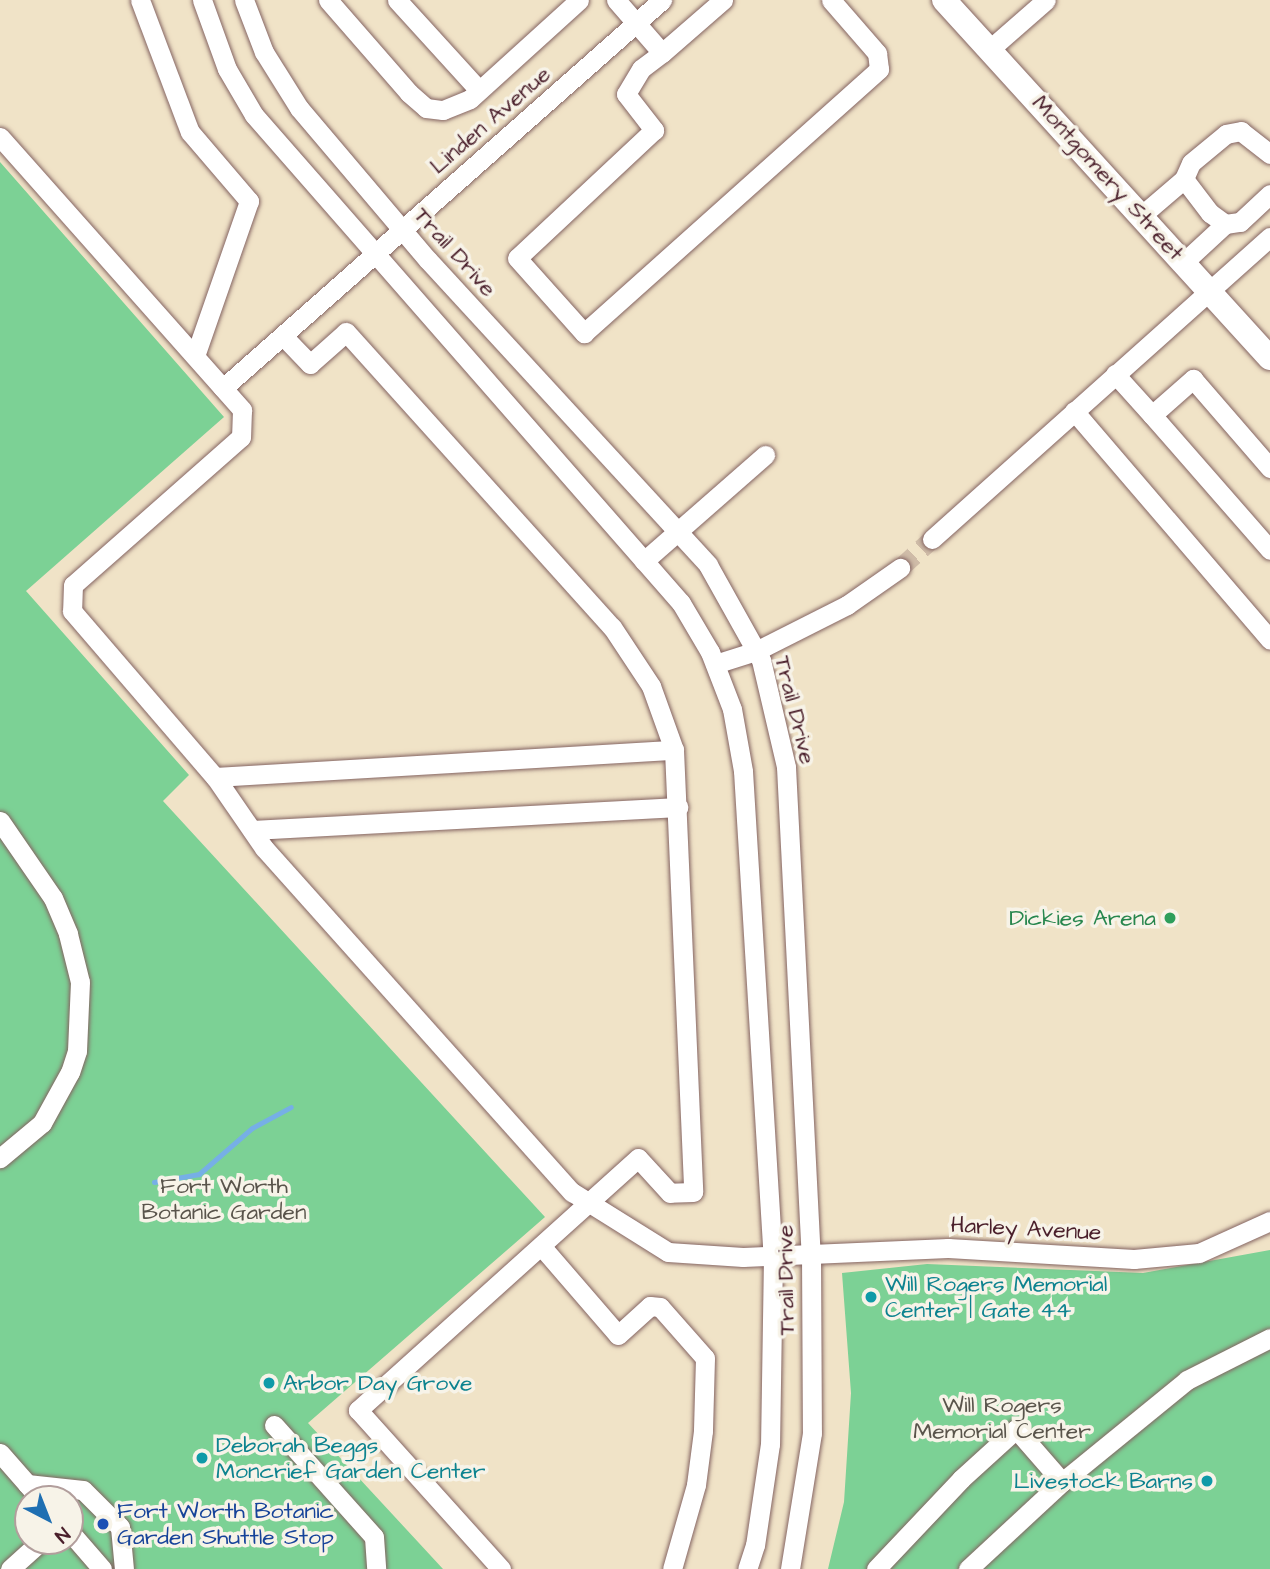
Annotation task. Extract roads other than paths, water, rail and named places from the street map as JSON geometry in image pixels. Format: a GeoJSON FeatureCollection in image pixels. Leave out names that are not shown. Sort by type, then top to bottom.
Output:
{"type":"FeatureCollection","features":[{"type":"Feature","properties":{"kind":"main road","name":"Montgomery Street"},"geometry":{"type":"LineString","coordinates":[[944,0],[1184,261],[1270,359]]}},
{"type":"Feature","properties":{"kind":"street"},"geometry":{"type":"LineString","coordinates":[[140,0],[190,132],[248,201],[195,356]]}},
{"type":"Feature","properties":{"kind":"street","name":"Trail Drive"},"geometry":{"type":"LineString","coordinates":[[202,0],[227,69],[254,115],[681,603],[715,664],[732,709],[743,771],[772,1256],[770,1444],[747,1569]]}},
{"type":"Feature","properties":{"kind":"street","name":"Trail Drive"},"geometry":{"type":"LineString","coordinates":[[244,0],[264,52],[299,108],[402,230],[708,565],[756,651],[786,767],[811,1253],[812,1433],[790,1569]]}},
{"type":"Feature","properties":{"kind":"street"},"geometry":{"type":"LineString","coordinates":[[328,0],[426,108],[454,107],[479,90],[579,0]]}},
{"type":"Feature","properties":{"kind":"street"},"geometry":{"type":"LineString","coordinates":[[397,0],[479,90]]}},
{"type":"Feature","properties":{"kind":"street"},"geometry":{"type":"LineString","coordinates":[[615,0],[662,53]]}},
{"type":"Feature","properties":{"kind":"street","name":"Linden Avenue"},"geometry":{"type":"LineString","coordinates":[[223,388],[662,0]]}},
{"type":"Feature","properties":{"kind":"street"},"geometry":{"type":"LineString","coordinates":[[723,0],[641,69],[626,94],[654,130],[517,258],[584,333],[879,69],[877,53],[831,0]]}},
{"type":"Feature","properties":{"kind":"street"},"geometry":{"type":"LineString","coordinates":[[990,49],[1046,0]]}},
{"type":"Feature","properties":{"kind":"street"},"geometry":{"type":"LineString","coordinates":[[1142,215],[1184,179],[1191,163],[1226,134],[1241,131],[1270,155]]}},
{"type":"Feature","properties":{"kind":"street","name":"Harley Avenue"},"geometry":{"type":"LineString","coordinates":[[0,137],[242,410],[241,437],[73,585],[72,611],[215,777],[252,830],[572,1192],[592,1202],[668,1252],[772,1256],[948,1248],[1134,1259],[1199,1253],[1270,1221]]}},
{"type":"Feature","properties":{"kind":"street"},"geometry":{"type":"LineString","coordinates":[[932,539],[1264,242],[1210,213],[1184,179]]}},
{"type":"Feature","properties":{"kind":"street"},"geometry":{"type":"LineString","coordinates":[[1184,261],[1270,194]]}},
{"type":"Feature","properties":{"kind":"street"},"geometry":{"type":"LineString","coordinates":[[283,336],[310,364],[346,332],[612,627],[651,686],[674,750],[693,1192],[670,1194],[638,1158],[358,1410],[501,1569]]}},
{"type":"Feature","properties":{"kind":"street"},"geometry":{"type":"LineString","coordinates":[[1115,374],[1270,551]]}},
{"type":"Feature","properties":{"kind":"street"},"geometry":{"type":"LineString","coordinates":[[1152,415],[1192,379],[1270,468]]}},
{"type":"Feature","properties":{"kind":"street"},"geometry":{"type":"LineString","coordinates":[[1074,411],[1270,640]]}},
{"type":"Feature","properties":{"kind":"street"},"geometry":{"type":"LineString","coordinates":[[644,561],[765,455]]}},
{"type":"Feature","properties":{"kind":"street"},"geometry":{"type":"LineString","coordinates":[[715,664],[756,651],[848,605],[900,568]]}},
{"type":"Feature","properties":{"kind":"street"},"geometry":{"type":"LineString","coordinates":[[215,777],[674,750]]}},
{"type":"Feature","properties":{"kind":"street"},"geometry":{"type":"LineString","coordinates":[[252,830],[678,807]]}},
{"type":"Feature","properties":{"kind":"street"},"geometry":{"type":"LineString","coordinates":[[0,821],[53,898],[68,934],[80,982],[77,1051],[70,1072],[42,1123],[0,1158]]}},
{"type":"Feature","properties":{"kind":"street"},"geometry":{"type":"LineString","coordinates":[[542,1247],[618,1335],[650,1306],[660,1307],[705,1358],[703,1432],[696,1485],[672,1569]]}},
{"type":"Feature","properties":{"kind":"street"},"geometry":{"type":"LineString","coordinates":[[968,1569],[1062,1482],[1187,1380],[1270,1338]]}},
{"type":"Feature","properties":{"kind":"street"},"geometry":{"type":"LineString","coordinates":[[274,1425],[374,1537],[376,1569]]}},
{"type":"Feature","properties":{"kind":"street"},"geometry":{"type":"LineString","coordinates":[[876,1569],[961,1479],[1016,1429],[1062,1482]]}},
{"type":"Feature","properties":{"kind":"street"},"geometry":{"type":"LineString","coordinates":[[0,1453],[28,1485]]}},
{"type":"Feature","properties":{"kind":"street"},"geometry":{"type":"LineString","coordinates":[[84,1491],[120,1527],[124,1569]]}},
{"type":"Feature","properties":{"kind":"street"},"geometry":{"type":"LineString","coordinates":[[84,1548],[102,1569]]}},
{"type":"Feature","properties":{"kind":"street"},"geometry":{"type":"LineString","coordinates":[[10,1569],[26,1555]]}},
{"type":"Feature","properties":{"kind":"waterway"},"geometry":{"type":"LineString","coordinates":[[154,1182],[199,1174],[252,1128],[291,1107]]}},
{"type":"Feature","properties":{"kind":"tunnel"},"geometry":{"type":"LineString","coordinates":[[900,568],[932,539]]}},
{"type":"Feature","properties":{"kind":"place","name":"Dickies Arena"},"geometry":{"type":"Point","coordinates":[1170,918]}},
{"type":"Feature","properties":{"kind":"place","name":"Will Rogers Memorial Center | Gate 44"},"geometry":{"type":"Point","coordinates":[871,1297]}},
{"type":"Feature","properties":{"kind":"place","name":"Arbor Day Grove"},"geometry":{"type":"Point","coordinates":[269,1383]}},
{"type":"Feature","properties":{"kind":"place","name":"Deborah Beggs Moncrief Garden Center"},"geometry":{"type":"Point","coordinates":[202,1458]}},
{"type":"Feature","properties":{"kind":"place","name":"Livestock Barns"},"geometry":{"type":"Point","coordinates":[1207,1481]}},
{"type":"Feature","properties":{"kind":"place","name":"Fort Worth Botanic Garden Shuttle Stop"},"geometry":{"type":"Point","coordinates":[103,1524]}},
{"type":"Feature","properties":{"kind":"park label","name":"Fort Worth Botanic Garden"},"geometry":{"type":"Point","coordinates":[224,1199]}},
{"type":"Feature","properties":{"kind":"park label","name":"Will Rogers Memorial Center"},"geometry":{"type":"Point","coordinates":[1002,1418]}}]}
